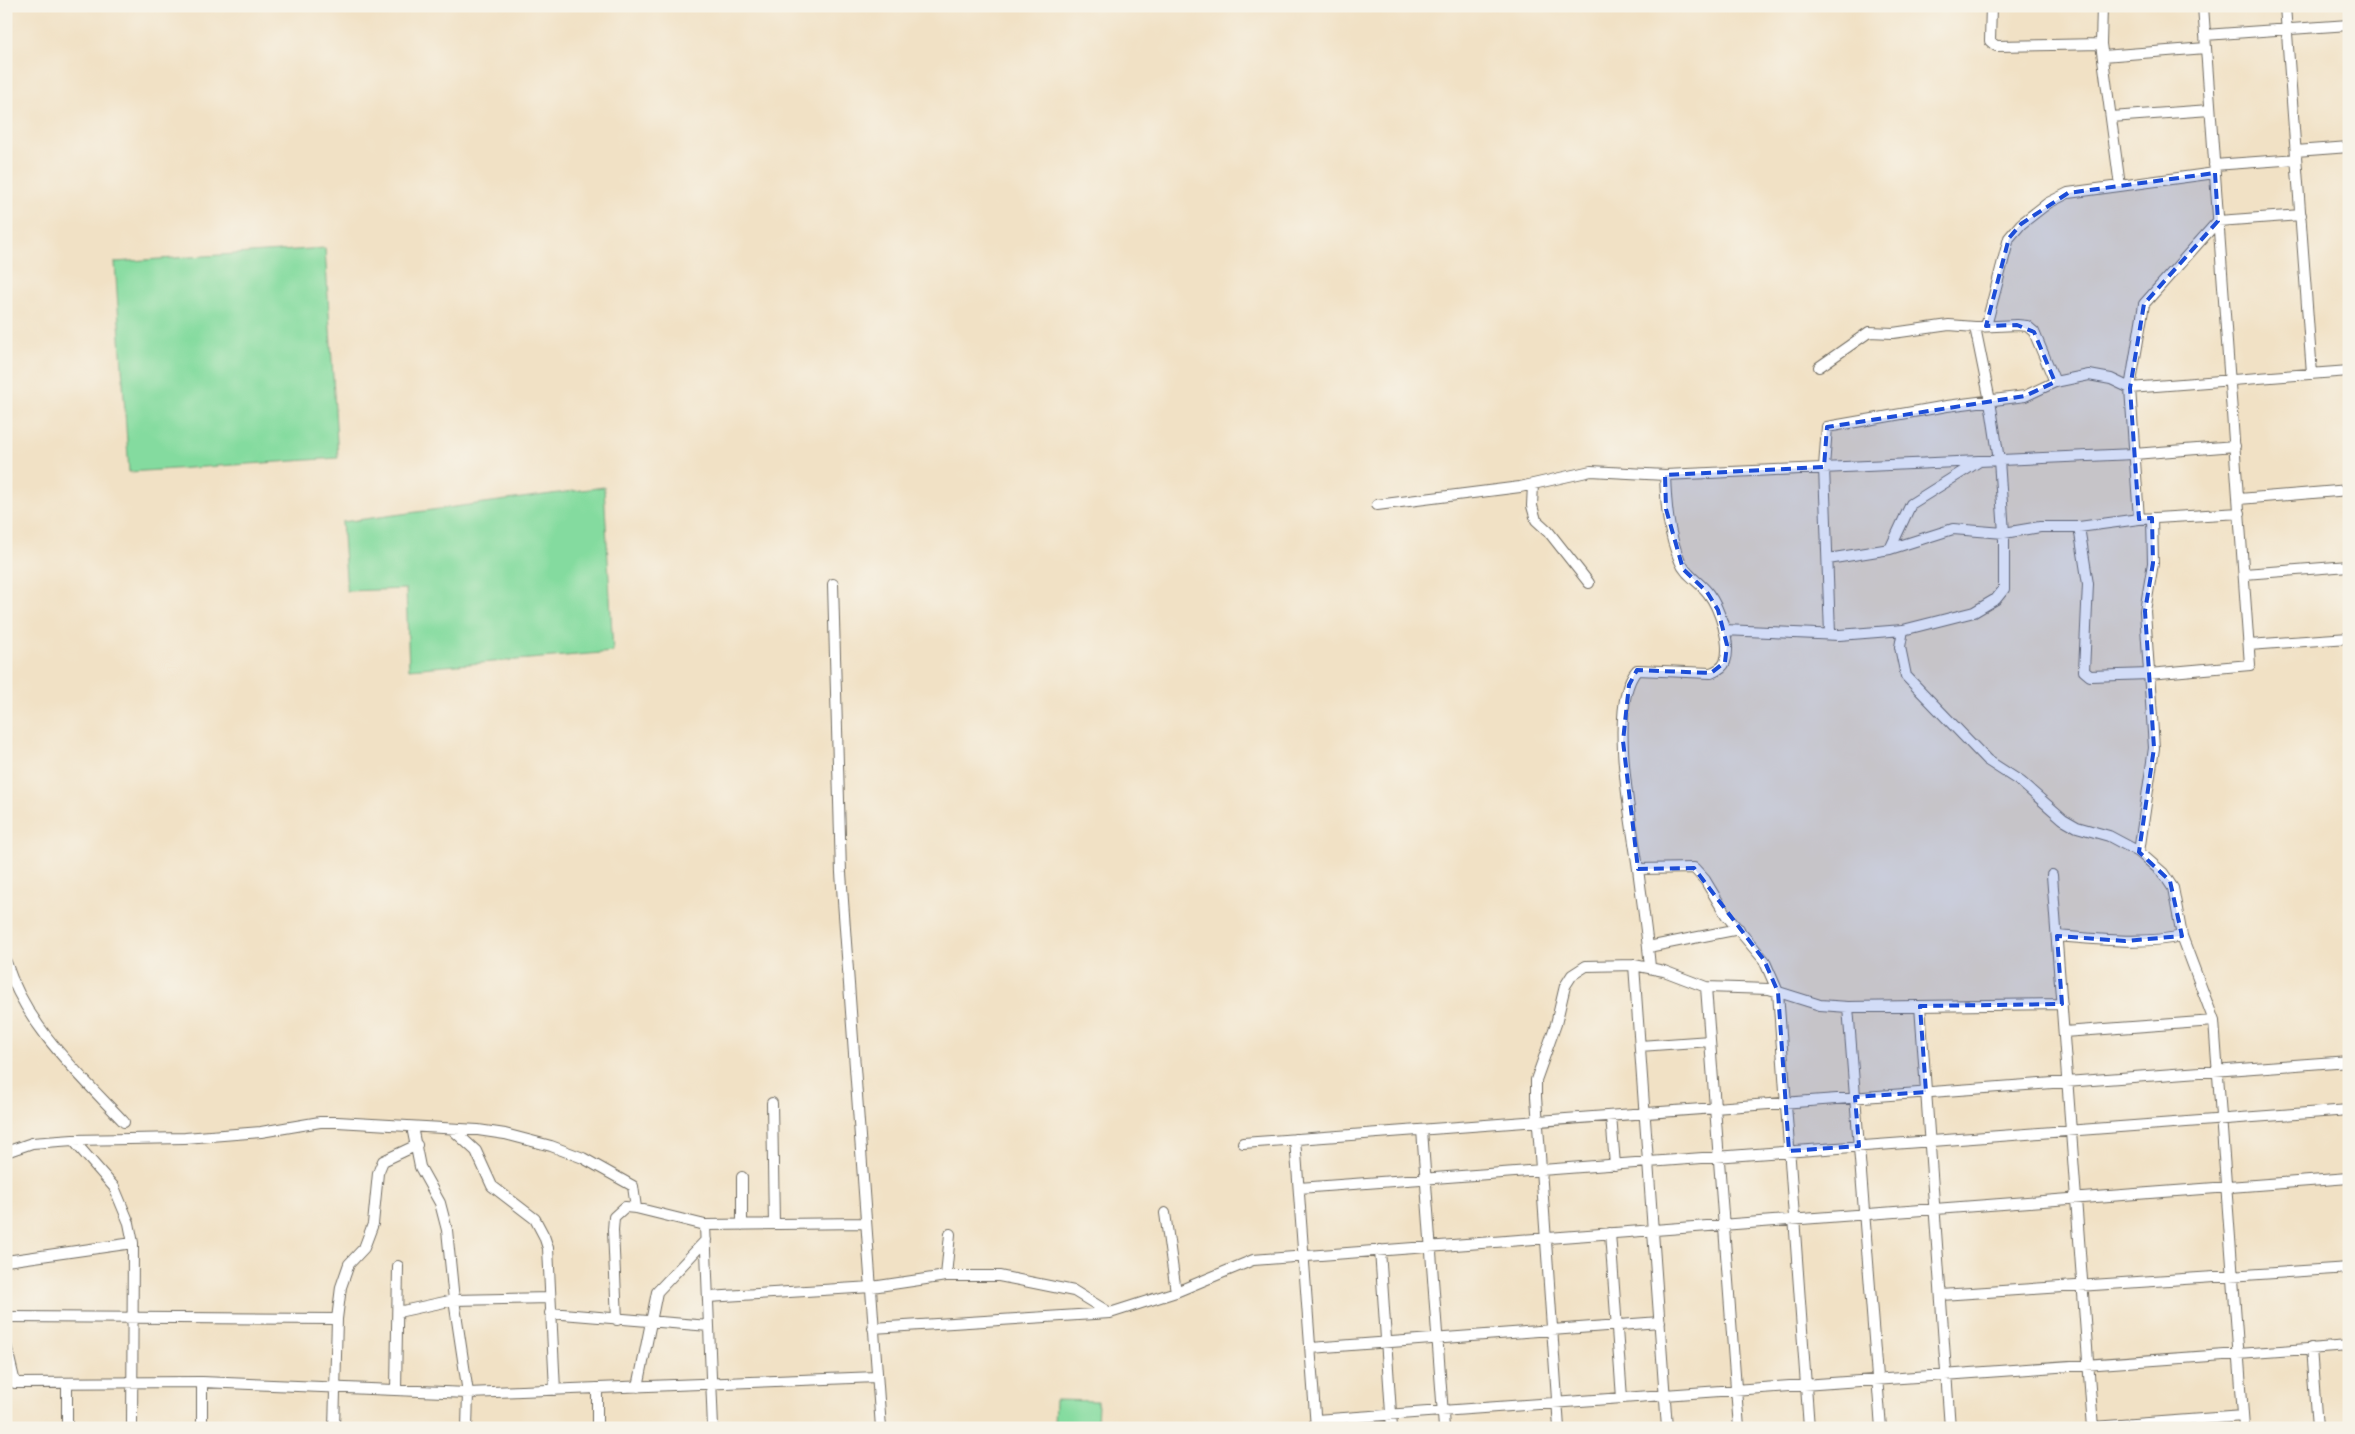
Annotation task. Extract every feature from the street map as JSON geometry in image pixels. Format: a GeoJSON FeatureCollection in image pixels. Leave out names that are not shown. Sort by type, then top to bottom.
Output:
{"type":"FeatureCollection","features":[{"type":"Feature","properties":{"kind":"street"},"geometry":{"type":"LineString","coordinates":[[1991,6],[1990,41],[1996,46],[2101,44]]}},
{"type":"Feature","properties":{"kind":"street"},"geometry":{"type":"LineString","coordinates":[[2102,6],[2101,44],[2120,186]]}},
{"type":"Feature","properties":{"kind":"street"},"geometry":{"type":"LineString","coordinates":[[2079,527],[2088,584],[2084,671],[2090,676],[2149,674],[2250,665],[2203,6]]}},
{"type":"Feature","properties":{"kind":"street"},"geometry":{"type":"LineString","coordinates":[[2285,6],[2312,374]]}},
{"type":"Feature","properties":{"kind":"street"},"geometry":{"type":"LineString","coordinates":[[2205,35],[2349,24]]}},
{"type":"Feature","properties":{"kind":"street"},"geometry":{"type":"LineString","coordinates":[[2103,56],[2206,48]]}},
{"type":"Feature","properties":{"kind":"street"},"geometry":{"type":"LineString","coordinates":[[2111,117],[2210,110]]}},
{"type":"Feature","properties":{"kind":"street"},"geometry":{"type":"LineString","coordinates":[[1986,326],[2009,238],[2021,224],[2048,203],[2068,193],[2349,147]]}},
{"type":"Feature","properties":{"kind":"street"},"geometry":{"type":"LineString","coordinates":[[2139,519],[2130,388],[2144,304],[2218,221],[2300,215]]}},
{"type":"Feature","properties":{"kind":"street"},"geometry":{"type":"LineString","coordinates":[[1820,366],[1869,332],[1893,333],[1949,325],[1975,327],[2017,325],[2027,326],[2034,332],[2055,382]]}},
{"type":"Feature","properties":{"kind":"street"},"geometry":{"type":"LineString","coordinates":[[1724,630],[1830,634],[1903,630],[1974,612],[1996,600],[2004,589],[2004,533],[1999,460],[1990,401],[1975,327]]}},
{"type":"Feature","properties":{"kind":"street"},"geometry":{"type":"LineString","coordinates":[[1830,634],[1824,467],[1827,427],[1947,406],[2025,396],[2055,382],[2089,375],[2111,379],[2130,388],[2349,372]]}},
{"type":"Feature","properties":{"kind":"street"},"geometry":{"type":"LineString","coordinates":[[1377,504],[1533,484],[1590,471],[1665,475],[2134,454],[2234,446]]}},
{"type":"Feature","properties":{"kind":"street"},"geometry":{"type":"LineString","coordinates":[[1890,549],[1911,504],[1978,461]]}},
{"type":"Feature","properties":{"kind":"street"},"geometry":{"type":"LineString","coordinates":[[1650,967],[1630,816],[1623,741],[1625,702],[1629,685],[1638,670],[1711,673],[1719,670],[1725,662],[1727,645],[1718,610],[1707,592],[1683,569],[1679,559],[1666,509],[1665,475]]}},
{"type":"Feature","properties":{"kind":"street"},"geometry":{"type":"LineString","coordinates":[[1533,484],[1532,506],[1536,520],[1548,531],[1589,583]]}},
{"type":"Feature","properties":{"kind":"street"},"geometry":{"type":"LineString","coordinates":[[2238,499],[2349,490]]}},
{"type":"Feature","properties":{"kind":"street"},"geometry":{"type":"LineString","coordinates":[[1828,559],[1890,549],[1953,529],[2004,533],[2040,527],[2079,527],[2139,519],[2240,513]]}},
{"type":"Feature","properties":{"kind":"street"},"geometry":{"type":"LineString","coordinates":[[2139,852],[2154,748],[2145,611],[2153,563],[2152,518]]}},
{"type":"Feature","properties":{"kind":"street"},"geometry":{"type":"LineString","coordinates":[[2244,574],[2349,566]]}},
{"type":"Feature","properties":{"kind":"street"},"geometry":{"type":"LineString","coordinates":[[834,584],[841,873],[881,1428]]}},
{"type":"Feature","properties":{"kind":"street"},"geometry":{"type":"LineString","coordinates":[[1903,630],[1900,647],[1906,676],[1987,760],[2021,782],[2063,819],[2077,827],[2109,836],[2139,852],[2170,881],[2176,900],[2182,936],[2214,1021],[2244,1428]]}},
{"type":"Feature","properties":{"kind":"street"},"geometry":{"type":"LineString","coordinates":[[2249,645],[2349,638]]}},
{"type":"Feature","properties":{"kind":"street"},"geometry":{"type":"LineString","coordinates":[[1638,870],[1694,868],[1705,880],[1726,915],[1764,960],[1778,992],[1809,1428]]}},
{"type":"Feature","properties":{"kind":"street"},"geometry":{"type":"LineString","coordinates":[[2052,875],[2093,1427],[2243,1416]]}},
{"type":"Feature","properties":{"kind":"street"},"geometry":{"type":"LineString","coordinates":[[1648,947],[1739,929]]}},
{"type":"Feature","properties":{"kind":"street"},"geometry":{"type":"LineString","coordinates":[[2057,936],[2125,941],[2163,940],[2182,936]]}},
{"type":"Feature","properties":{"kind":"street"},"geometry":{"type":"LineString","coordinates":[[6,962],[14,987],[37,1025],[124,1122]]}},
{"type":"Feature","properties":{"kind":"street"},"geometry":{"type":"LineString","coordinates":[[1559,1428],[1536,1121],[1536,1080],[1556,1024],[1565,986],[1572,975],[1586,966],[1634,965],[1650,967],[1706,987],[1769,989],[1820,1005],[1848,1007],[2062,1004]]}},
{"type":"Feature","properties":{"kind":"street"},"geometry":{"type":"LineString","coordinates":[[1634,965],[1667,1428]]}},
{"type":"Feature","properties":{"kind":"street"},"geometry":{"type":"LineString","coordinates":[[1706,987],[1739,1428]]}},
{"type":"Feature","properties":{"kind":"street"},"geometry":{"type":"LineString","coordinates":[[1920,1006],[1950,1428]]}},
{"type":"Feature","properties":{"kind":"street"},"geometry":{"type":"LineString","coordinates":[[1848,1007],[1881,1428]]}},
{"type":"Feature","properties":{"kind":"street"},"geometry":{"type":"LineString","coordinates":[[2064,1032],[2214,1021]]}},
{"type":"Feature","properties":{"kind":"street"},"geometry":{"type":"LineString","coordinates":[[1640,1046],[1710,1041]]}},
{"type":"Feature","properties":{"kind":"street"},"geometry":{"type":"LineString","coordinates":[[1243,1143],[2349,1060]]}},
{"type":"Feature","properties":{"kind":"street"},"geometry":{"type":"LineString","coordinates":[[772,1103],[774,1224]]}},
{"type":"Feature","properties":{"kind":"street"},"geometry":{"type":"LineString","coordinates":[[1299,1188],[2349,1110]]}},
{"type":"Feature","properties":{"kind":"street"},"geometry":{"type":"LineString","coordinates":[[1611,1116],[1614,1165]]}},
{"type":"Feature","properties":{"kind":"street"},"geometry":{"type":"LineString","coordinates":[[6,1152],[32,1143],[73,1140],[185,1138],[261,1132],[320,1122],[452,1129],[505,1134],[551,1146],[583,1158],[633,1186],[636,1208]]}},
{"type":"Feature","properties":{"kind":"street"},"geometry":{"type":"LineString","coordinates":[[412,1127],[420,1167],[444,1216],[468,1393],[467,1428]]}},
{"type":"Feature","properties":{"kind":"street"},"geometry":{"type":"LineString","coordinates":[[452,1129],[476,1151],[492,1186],[529,1213],[540,1228],[548,1248],[555,1390]]}},
{"type":"Feature","properties":{"kind":"street"},"geometry":{"type":"LineString","coordinates":[[1422,1130],[1444,1428]]}},
{"type":"Feature","properties":{"kind":"street"},"geometry":{"type":"LineString","coordinates":[[1295,1139],[1316,1424],[1442,1411],[2349,1346]]}},
{"type":"Feature","properties":{"kind":"street"},"geometry":{"type":"LineString","coordinates":[[73,1140],[114,1186],[129,1223],[132,1243],[132,1428]]}},
{"type":"Feature","properties":{"kind":"street"},"geometry":{"type":"LineString","coordinates":[[334,1428],[337,1319],[343,1277],[349,1264],[364,1248],[373,1224],[378,1173],[383,1160],[417,1145]]}},
{"type":"Feature","properties":{"kind":"street"},"geometry":{"type":"LineString","coordinates":[[742,1177],[742,1225]]}},
{"type":"Feature","properties":{"kind":"street"},"geometry":{"type":"LineString","coordinates":[[873,1328],[1110,1312],[1176,1292],[1252,1260],[2349,1178]]}},
{"type":"Feature","properties":{"kind":"street"},"geometry":{"type":"LineString","coordinates":[[617,1320],[614,1216],[625,1207],[705,1225],[865,1223]]}},
{"type":"Feature","properties":{"kind":"street"},"geometry":{"type":"LineString","coordinates":[[1165,1213],[1176,1292]]}},
{"type":"Feature","properties":{"kind":"street"},"geometry":{"type":"LineString","coordinates":[[705,1225],[713,1428]]}},
{"type":"Feature","properties":{"kind":"street"},"geometry":{"type":"LineString","coordinates":[[1610,1233],[1622,1398]]}},
{"type":"Feature","properties":{"kind":"street"},"geometry":{"type":"LineString","coordinates":[[946,1276],[950,1234]]}},
{"type":"Feature","properties":{"kind":"street"},"geometry":{"type":"LineString","coordinates":[[638,1387],[657,1292],[706,1240]]}},
{"type":"Feature","properties":{"kind":"street"},"geometry":{"type":"LineString","coordinates":[[6,1261],[132,1243]]}},
{"type":"Feature","properties":{"kind":"street"},"geometry":{"type":"LineString","coordinates":[[1380,1250],[1392,1428]]}},
{"type":"Feature","properties":{"kind":"street"},"geometry":{"type":"LineString","coordinates":[[396,1390],[398,1266]]}},
{"type":"Feature","properties":{"kind":"street"},"geometry":{"type":"LineString","coordinates":[[1941,1295],[2349,1268]]}},
{"type":"Feature","properties":{"kind":"street"},"geometry":{"type":"LineString","coordinates":[[708,1297],[872,1287],[946,1276],[999,1276],[1074,1291],[1110,1312]]}},
{"type":"Feature","properties":{"kind":"street"},"geometry":{"type":"LineString","coordinates":[[398,1312],[454,1300],[549,1298]]}},
{"type":"Feature","properties":{"kind":"street"},"geometry":{"type":"LineString","coordinates":[[550,1313],[650,1323],[709,1326]]}},
{"type":"Feature","properties":{"kind":"street"},"geometry":{"type":"LineString","coordinates":[[6,1316],[337,1319]]}},
{"type":"Feature","properties":{"kind":"street"},"geometry":{"type":"LineString","coordinates":[[1310,1348],[1660,1322]]}},
{"type":"Feature","properties":{"kind":"street"},"geometry":{"type":"LineString","coordinates":[[6,1345],[15,1383],[202,1382],[468,1393],[877,1377]]}},
{"type":"Feature","properties":{"kind":"street"},"geometry":{"type":"LineString","coordinates":[[2312,1348],[2317,1428]]}},
{"type":"Feature","properties":{"kind":"street"},"geometry":{"type":"LineString","coordinates":[[202,1382],[202,1428]]}},
{"type":"Feature","properties":{"kind":"street"},"geometry":{"type":"LineString","coordinates":[[67,1383],[67,1428]]}},
{"type":"Feature","properties":{"kind":"street"},"geometry":{"type":"LineString","coordinates":[[597,1388],[597,1428]]}},
{"type":"Feature","properties":{"kind":"highlighted area"},"geometry":{"type":"Polygon","coordinates":[[[2215,173],[2218,221],[2144,304],[2130,388],[2139,519],[2152,518],[2153,563],[2145,611],[2154,748],[2139,852],[2170,881],[2182,936],[2125,941],[2057,936],[2062,1004],[1920,1006],[1926,1092],[1855,1097],[1859,1146],[1789,1151],[1778,992],[1764,960],[1694,868],[1638,869],[1623,741],[1629,685],[1637,670],[1711,673],[1725,662],[1727,645],[1718,610],[1707,592],[1683,569],[1666,509],[1665,475],[1824,467],[1827,427],[2025,396],[2055,382],[2034,332],[2017,325],[1986,326],[2009,238],[2021,224],[2068,193],[2215,173]]]}},
{"type":"Feature","properties":{"kind":"green space"},"geometry":{"type":"Polygon","coordinates":[[[325,248],[338,458],[129,472],[115,262],[325,248]]]}},
{"type":"Feature","properties":{"kind":"green space"},"geometry":{"type":"Polygon","coordinates":[[[604,487],[613,652],[409,669],[406,589],[347,591],[342,522],[604,487]]]}},
{"type":"Feature","properties":{"kind":"green space"},"geometry":{"type":"Polygon","coordinates":[[[1055,1400],[1098,1401],[1097,1427],[1054,1425],[1055,1400]]]}}]}
